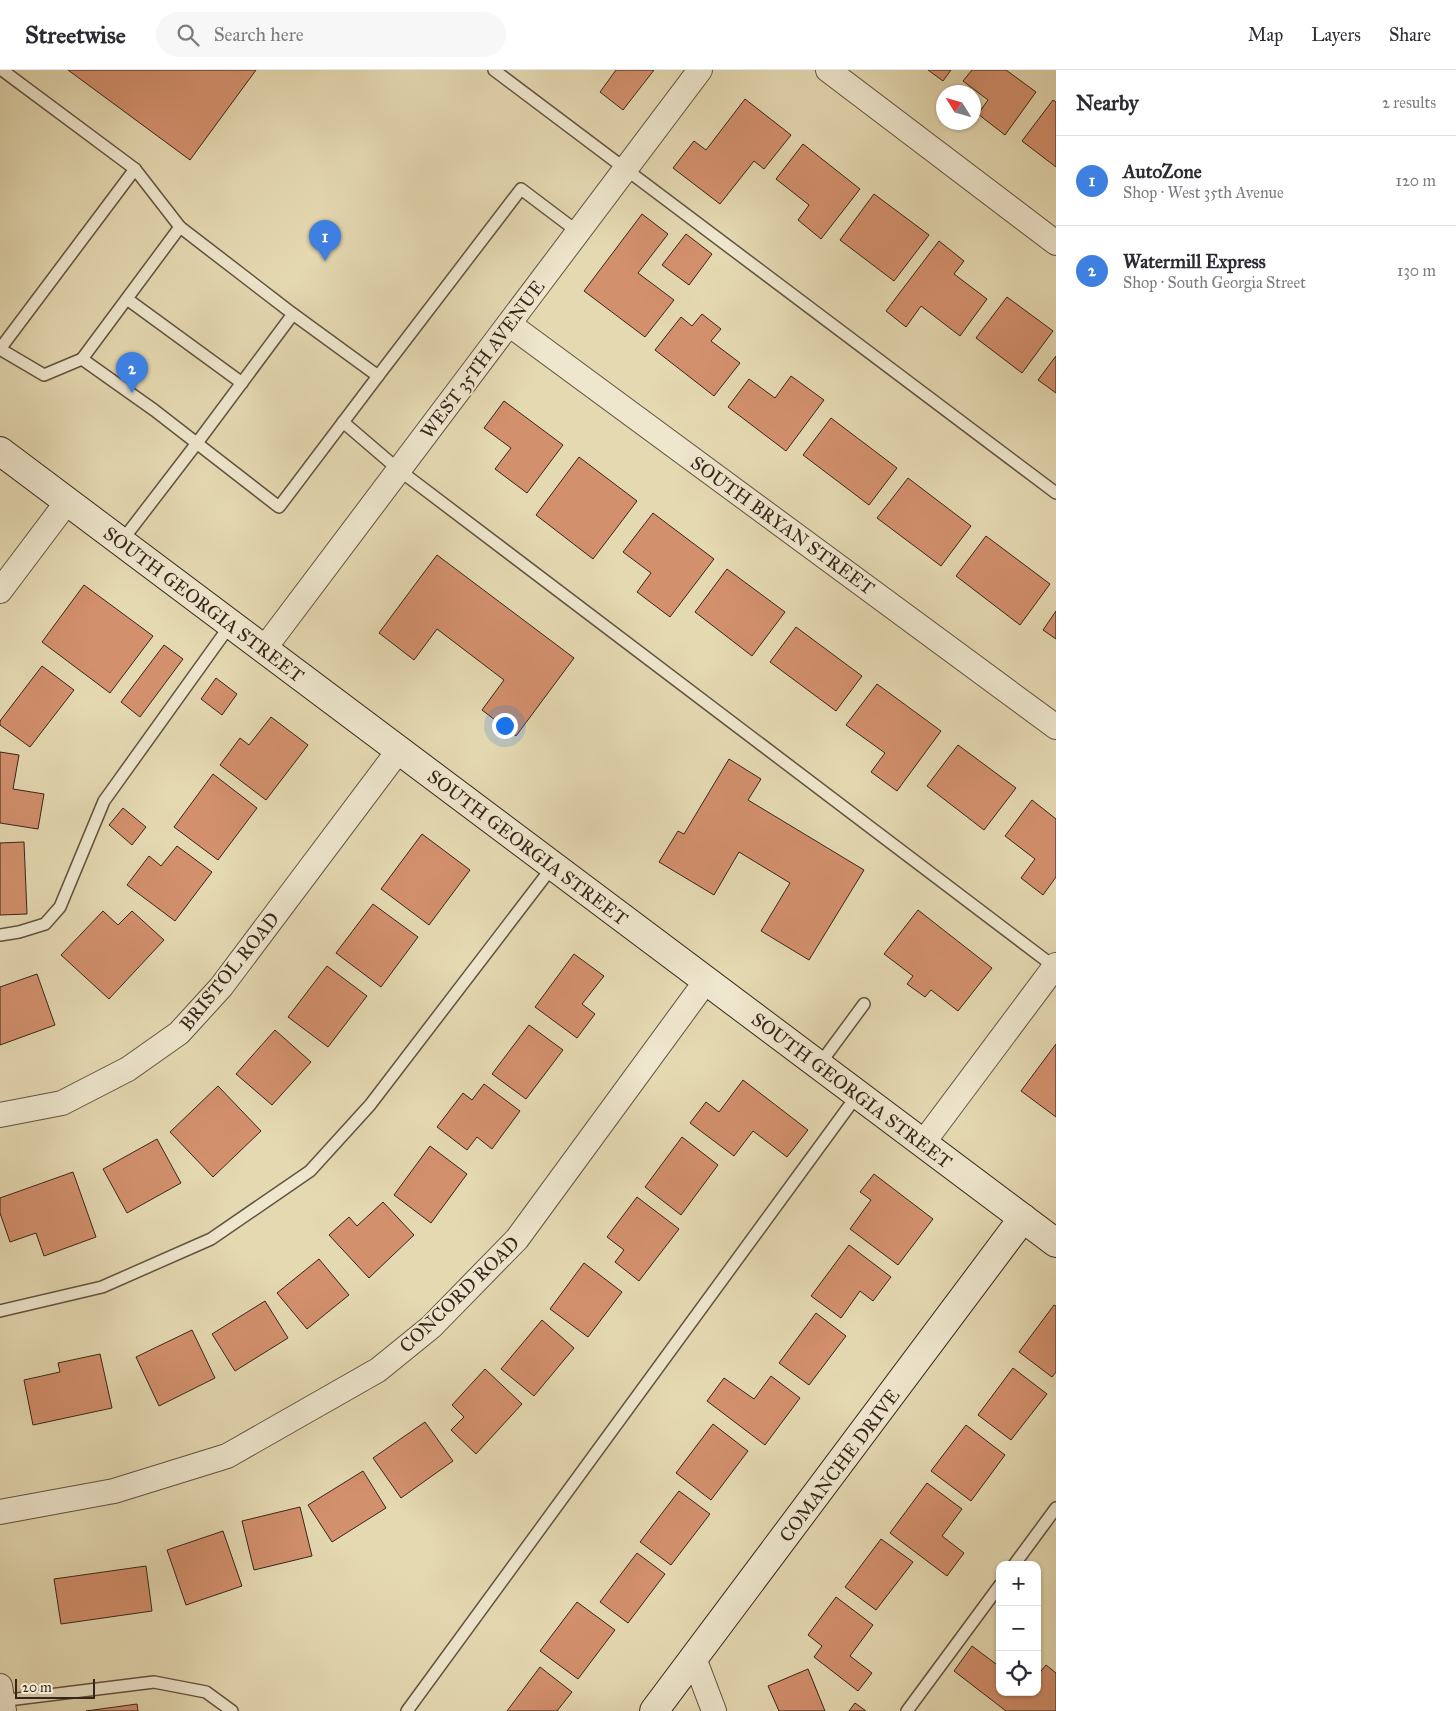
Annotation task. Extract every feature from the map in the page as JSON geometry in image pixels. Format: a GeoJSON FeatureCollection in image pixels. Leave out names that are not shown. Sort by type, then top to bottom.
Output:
{"type":"FeatureCollection","features":[{"type":"Feature","properties":{"kind":"main road","name":"SOUTH GEORGIA STREET"},"geometry":{"type":"LineString","coordinates":[[0,451],[1056,1243]]}},
{"type":"Feature","properties":{"kind":"main road","name":"COMANCHE DRIVE"},"geometry":{"type":"LineString","coordinates":[[654,1711],[1023,1218]]}},
{"type":"Feature","properties":{"kind":"street","name":"WEST 35TH AVENUE"},"geometry":{"type":"LineString","coordinates":[[264,648],[700,70]]}},
{"type":"Feature","properties":{"kind":"street"},"geometry":{"type":"LineString","coordinates":[[828,70],[1056,243]]}},
{"type":"Feature","properties":{"kind":"street","name":"SOUTH BRYAN STREET"},"geometry":{"type":"LineString","coordinates":[[509,324],[1056,726]]}},
{"type":"Feature","properties":{"kind":"street"},"geometry":{"type":"LineString","coordinates":[[0,591],[68,502]]}},
{"type":"Feature","properties":{"kind":"street","name":"BRISTOL ROAD"},"geometry":{"type":"LineString","coordinates":[[0,1115],[62,1103],[128,1069],[179,1033],[220,987],[400,750]]}},
{"type":"Feature","properties":{"kind":"street"},"geometry":{"type":"LineString","coordinates":[[923,1143],[1056,966]]}},
{"type":"Feature","properties":{"kind":"street","name":"CONCORD ROAD"},"geometry":{"type":"LineString","coordinates":[[0,1512],[114,1491],[227,1456],[378,1370],[432,1327],[517,1239],[706,981]]}},
{"type":"Feature","properties":{"kind":"street"},"geometry":{"type":"LineString","coordinates":[[694,1658],[714,1711]]}},
{"type":"Feature","properties":{"kind":"lane"},"geometry":{"type":"LineString","coordinates":[[2,70],[135,169],[180,227],[293,314],[378,376]]}},
{"type":"Feature","properties":{"kind":"lane"},"geometry":{"type":"LineString","coordinates":[[494,70],[1056,493]]}},
{"type":"Feature","properties":{"kind":"lane"},"geometry":{"type":"LineString","coordinates":[[135,169],[0,349],[44,376],[82,359],[180,227]]}},
{"type":"Feature","properties":{"kind":"lane"},"geometry":{"type":"LineString","coordinates":[[82,359],[197,443],[279,507],[521,189],[578,232]]}},
{"type":"Feature","properties":{"kind":"lane"},"geometry":{"type":"LineString","coordinates":[[127,299],[242,383]]}},
{"type":"Feature","properties":{"kind":"lane"},"geometry":{"type":"LineString","coordinates":[[121,542],[293,314]]}},
{"type":"Feature","properties":{"kind":"lane"},"geometry":{"type":"LineString","coordinates":[[342,422],[399,470],[1056,966]]}},
{"type":"Feature","properties":{"kind":"lane"},"geometry":{"type":"LineString","coordinates":[[0,935],[20,932],[45,924],[60,906],[104,801],[231,624]]}},
{"type":"Feature","properties":{"kind":"lane"},"geometry":{"type":"LineString","coordinates":[[0,1311],[102,1287],[211,1239],[310,1170],[370,1105],[553,866]]}},
{"type":"Feature","properties":{"kind":"lane"},"geometry":{"type":"LineString","coordinates":[[819,1065],[864,1004]]}},
{"type":"Feature","properties":{"kind":"lane"},"geometry":{"type":"LineString","coordinates":[[407,1711],[858,1094]]}},
{"type":"Feature","properties":{"kind":"lane"},"geometry":{"type":"LineString","coordinates":[[1017,1561],[1056,1508]]}},
{"type":"Feature","properties":{"kind":"lane"},"geometry":{"type":"LineString","coordinates":[[907,1711],[996,1589]]}},
{"type":"Feature","properties":{"kind":"lane"},"geometry":{"type":"LineString","coordinates":[[1,1700],[154,1682],[206,1692],[232,1711]]}},
{"type":"Feature","properties":{"kind":"building"},"geometry":{"type":"Polygon","coordinates":[[[68,70],[256,70],[190,160],[68,70]]]}},
{"type":"Feature","properties":{"kind":"building"},"geometry":{"type":"Polygon","coordinates":[[[616,70],[654,70],[623,110],[600,92],[616,70]]]}},
{"type":"Feature","properties":{"kind":"building"},"geometry":{"type":"Polygon","coordinates":[[[928,70],[951,70],[943,81],[928,70]]]}},
{"type":"Feature","properties":{"kind":"building"},"geometry":{"type":"Polygon","coordinates":[[[972,70],[1006,70],[1036,92],[1005,135],[981,116],[981,110],[988,100],[981,95],[981,85],[968,85],[963,81],[972,70]]]}},
{"type":"Feature","properties":{"kind":"building"},"geometry":{"type":"Polygon","coordinates":[[[745,99],[791,135],[764,169],[754,161],[720,204],[673,168],[694,141],[706,150],[745,99]]]}},
{"type":"Feature","properties":{"kind":"building"},"geometry":{"type":"Polygon","coordinates":[[[1053,100],[1056,102],[1056,167],[1022,141],[1053,100]]]}},
{"type":"Feature","properties":{"kind":"building"},"geometry":{"type":"Polygon","coordinates":[[[803,144],[860,189],[821,239],[798,220],[809,205],[776,179],[803,144]]]}},
{"type":"Feature","properties":{"kind":"building"},"geometry":{"type":"Polygon","coordinates":[[[874,194],[929,235],[894,281],[840,240],[874,194]]]}},
{"type":"Feature","properties":{"kind":"building"},"geometry":{"type":"Polygon","coordinates":[[[642,214],[668,234],[638,273],[674,300],[645,337],[584,291],[642,214]]]}},
{"type":"Feature","properties":{"kind":"building"},"geometry":{"type":"Polygon","coordinates":[[[686,234],[712,254],[689,285],[662,265],[686,234]]]}},
{"type":"Feature","properties":{"kind":"building"},"geometry":{"type":"Polygon","coordinates":[[[939,241],[964,261],[954,274],[987,299],[960,336],[921,306],[906,327],[886,311],[939,241]]]}},
{"type":"Feature","properties":{"kind":"building"},"geometry":{"type":"Polygon","coordinates":[[[1007,297],[1053,331],[1022,373],[976,338],[1007,297]]]}},
{"type":"Feature","properties":{"kind":"building"},"geometry":{"type":"Polygon","coordinates":[[[702,314],[721,329],[711,341],[740,363],[714,396],[655,350],[681,317],[692,326],[702,314]]]}},
{"type":"Feature","properties":{"kind":"building"},"geometry":{"type":"Polygon","coordinates":[[[1056,356],[1056,393],[1038,380],[1056,356]]]}},
{"type":"Feature","properties":{"kind":"building"},"geometry":{"type":"Polygon","coordinates":[[[791,376],[824,400],[786,451],[728,407],[749,379],[775,398],[791,376]]]}},
{"type":"Feature","properties":{"kind":"building"},"geometry":{"type":"Polygon","coordinates":[[[504,401],[563,445],[527,493],[495,469],[511,448],[484,428],[504,401]]]}},
{"type":"Feature","properties":{"kind":"building"},"geometry":{"type":"Polygon","coordinates":[[[831,418],[897,468],[869,505],[803,455],[831,418]]]}},
{"type":"Feature","properties":{"kind":"building"},"geometry":{"type":"Polygon","coordinates":[[[579,457],[637,501],[593,559],[536,515],[579,457]]]}},
{"type":"Feature","properties":{"kind":"building"},"geometry":{"type":"Polygon","coordinates":[[[908,478],[971,526],[941,566],[877,518],[908,478]]]}},
{"type":"Feature","properties":{"kind":"building"},"geometry":{"type":"Polygon","coordinates":[[[653,513],[714,559],[670,617],[637,592],[651,573],[623,552],[653,513]]]}},
{"type":"Feature","properties":{"kind":"building"},"geometry":{"type":"Polygon","coordinates":[[[986,536],[1050,584],[1020,625],[956,576],[986,536]]]}},
{"type":"Feature","properties":{"kind":"building"},"geometry":{"type":"Polygon","coordinates":[[[437,555],[574,658],[516,736],[482,710],[504,680],[437,629],[414,660],[379,633],[437,555]]]}},
{"type":"Feature","properties":{"kind":"building"},"geometry":{"type":"Polygon","coordinates":[[[727,569],[785,612],[752,656],[695,612],[727,569]]]}},
{"type":"Feature","properties":{"kind":"building"},"geometry":{"type":"Polygon","coordinates":[[[84,585],[153,636],[110,693],[42,642],[84,585]]]}},
{"type":"Feature","properties":{"kind":"building"},"geometry":{"type":"Polygon","coordinates":[[[1056,611],[1056,639],[1043,630],[1056,611]]]}},
{"type":"Feature","properties":{"kind":"building"},"geometry":{"type":"Polygon","coordinates":[[[796,627],[862,676],[836,711],[770,662],[796,627]]]}},
{"type":"Feature","properties":{"kind":"building"},"geometry":{"type":"Polygon","coordinates":[[[164,645],[183,659],[140,717],[121,702],[164,645]]]}},
{"type":"Feature","properties":{"kind":"building"},"geometry":{"type":"Polygon","coordinates":[[[42,666],[74,690],[30,747],[0,725],[0,721],[42,666]]]}},
{"type":"Feature","properties":{"kind":"building"},"geometry":{"type":"Polygon","coordinates":[[[216,678],[237,694],[222,715],[201,699],[216,678]]]}},
{"type":"Feature","properties":{"kind":"building"},"geometry":{"type":"Polygon","coordinates":[[[877,684],[941,731],[897,791],[871,772],[885,753],[846,725],[877,684]]]}},
{"type":"Feature","properties":{"kind":"building"},"geometry":{"type":"Polygon","coordinates":[[[271,717],[308,745],[266,800],[220,765],[240,738],[249,745],[271,717]]]}},
{"type":"Feature","properties":{"kind":"building"},"geometry":{"type":"Polygon","coordinates":[[[958,745],[1016,788],[984,830],[927,786],[958,745]]]}},
{"type":"Feature","properties":{"kind":"building"},"geometry":{"type":"Polygon","coordinates":[[[0,752],[19,755],[13,789],[44,794],[38,829],[0,823],[0,752]]]}},
{"type":"Feature","properties":{"kind":"building"},"geometry":{"type":"Polygon","coordinates":[[[729,759],[761,779],[748,800],[864,870],[809,960],[761,931],[790,883],[739,852],[714,895],[659,862],[678,831],[684,834],[729,759]]]}},
{"type":"Feature","properties":{"kind":"building"},"geometry":{"type":"Polygon","coordinates":[[[213,774],[257,808],[218,860],[174,827],[213,774]]]}},
{"type":"Feature","properties":{"kind":"building"},"geometry":{"type":"Polygon","coordinates":[[[1032,800],[1056,819],[1056,877],[1043,895],[1021,878],[1035,859],[1005,836],[1032,800]]]}},
{"type":"Feature","properties":{"kind":"building"},"geometry":{"type":"Polygon","coordinates":[[[123,808],[146,827],[132,845],[109,825],[123,808]]]}},
{"type":"Feature","properties":{"kind":"building"},"geometry":{"type":"Polygon","coordinates":[[[422,834],[470,870],[429,925],[381,889],[422,834]]]}},
{"type":"Feature","properties":{"kind":"building"},"geometry":{"type":"Polygon","coordinates":[[[24,842],[27,914],[0,915],[0,843],[24,842]]]}},
{"type":"Feature","properties":{"kind":"building"},"geometry":{"type":"Polygon","coordinates":[[[177,846],[212,872],[175,921],[127,885],[149,856],[161,866],[177,846]]]}},
{"type":"Feature","properties":{"kind":"building"},"geometry":{"type":"Polygon","coordinates":[[[373,904],[418,937],[381,987],[336,953],[373,904]]]}},
{"type":"Feature","properties":{"kind":"building"},"geometry":{"type":"Polygon","coordinates":[[[918,910],[992,968],[958,1011],[931,990],[925,997],[907,984],[913,976],[884,954],[918,910]]]}},
{"type":"Feature","properties":{"kind":"building"},"geometry":{"type":"Polygon","coordinates":[[[103,911],[118,925],[132,911],[164,940],[109,999],[61,955],[103,911]]]}},
{"type":"Feature","properties":{"kind":"building"},"geometry":{"type":"Polygon","coordinates":[[[574,954],[604,976],[582,1004],[595,1014],[577,1038],[535,1007],[574,954]]]}},
{"type":"Feature","properties":{"kind":"building"},"geometry":{"type":"Polygon","coordinates":[[[327,966],[367,996],[328,1047],[288,1017],[327,966]]]}},
{"type":"Feature","properties":{"kind":"building"},"geometry":{"type":"Polygon","coordinates":[[[37,974],[55,1025],[0,1045],[0,987],[37,974]]]}},
{"type":"Feature","properties":{"kind":"building"},"geometry":{"type":"Polygon","coordinates":[[[529,1025],[563,1050],[526,1099],[492,1074],[529,1025]]]}},
{"type":"Feature","properties":{"kind":"building"},"geometry":{"type":"Polygon","coordinates":[[[275,1030],[311,1062],[272,1105],[236,1074],[275,1030]]]}},
{"type":"Feature","properties":{"kind":"building"},"geometry":{"type":"Polygon","coordinates":[[[1056,1044],[1056,1117],[1021,1091],[1056,1044]]]}},
{"type":"Feature","properties":{"kind":"building"},"geometry":{"type":"Polygon","coordinates":[[[743,1080],[808,1130],[787,1157],[753,1131],[734,1156],[690,1123],[706,1102],[719,1112],[743,1080]]]}},
{"type":"Feature","properties":{"kind":"building"},"geometry":{"type":"Polygon","coordinates":[[[484,1084],[520,1111],[492,1149],[477,1137],[467,1150],[437,1127],[463,1093],[472,1100],[484,1084]]]}},
{"type":"Feature","properties":{"kind":"building"},"geometry":{"type":"Polygon","coordinates":[[[218,1086],[261,1131],[213,1177],[170,1132],[218,1086]]]}},
{"type":"Feature","properties":{"kind":"building"},"geometry":{"type":"Polygon","coordinates":[[[682,1137],[718,1165],[681,1215],[645,1187],[682,1137]]]}},
{"type":"Feature","properties":{"kind":"building"},"geometry":{"type":"Polygon","coordinates":[[[157,1139],[181,1183],[127,1213],[103,1169],[157,1139]]]}},
{"type":"Feature","properties":{"kind":"building"},"geometry":{"type":"Polygon","coordinates":[[[430,1146],[467,1174],[431,1223],[394,1195],[430,1146]]]}},
{"type":"Feature","properties":{"kind":"building"},"geometry":{"type":"Polygon","coordinates":[[[73,1172],[96,1237],[44,1256],[36,1233],[10,1242],[0,1213],[0,1198],[73,1172]]]}},
{"type":"Feature","properties":{"kind":"building"},"geometry":{"type":"Polygon","coordinates":[[[874,1174],[933,1219],[898,1265],[850,1229],[871,1200],[860,1192],[874,1174]]]}},
{"type":"Feature","properties":{"kind":"building"},"geometry":{"type":"Polygon","coordinates":[[[637,1197],[679,1229],[639,1281],[615,1262],[624,1250],[607,1237],[637,1197]]]}},
{"type":"Feature","properties":{"kind":"building"},"geometry":{"type":"Polygon","coordinates":[[[383,1202],[414,1235],[369,1278],[329,1235],[349,1217],[357,1226],[383,1202]]]}},
{"type":"Feature","properties":{"kind":"building"},"geometry":{"type":"Polygon","coordinates":[[[849,1245],[891,1277],[873,1301],[860,1291],[841,1318],[811,1296],[849,1245]]]}},
{"type":"Feature","properties":{"kind":"building"},"geometry":{"type":"Polygon","coordinates":[[[319,1259],[349,1295],[307,1329],[277,1293],[319,1259]]]}},
{"type":"Feature","properties":{"kind":"building"},"geometry":{"type":"Polygon","coordinates":[[[584,1263],[622,1292],[588,1337],[550,1309],[584,1263]]]}},
{"type":"Feature","properties":{"kind":"building"},"geometry":{"type":"Polygon","coordinates":[[[265,1301],[288,1338],[235,1371],[212,1334],[265,1301]]]}},
{"type":"Feature","properties":{"kind":"building"},"geometry":{"type":"Polygon","coordinates":[[[1054,1305],[1056,1306],[1056,1372],[1052,1377],[1019,1352],[1054,1305]]]}},
{"type":"Feature","properties":{"kind":"building"},"geometry":{"type":"Polygon","coordinates":[[[816,1313],[846,1336],[809,1385],[779,1363],[816,1313]]]}},
{"type":"Feature","properties":{"kind":"building"},"geometry":{"type":"Polygon","coordinates":[[[542,1320],[574,1348],[534,1396],[501,1369],[542,1320]]]}},
{"type":"Feature","properties":{"kind":"building"},"geometry":{"type":"Polygon","coordinates":[[[192,1330],[215,1378],[159,1406],[136,1357],[192,1330]]]}},
{"type":"Feature","properties":{"kind":"building"},"geometry":{"type":"Polygon","coordinates":[[[100,1354],[112,1408],[33,1425],[24,1380],[60,1372],[58,1363],[100,1354]]]}},
{"type":"Feature","properties":{"kind":"building"},"geometry":{"type":"Polygon","coordinates":[[[1013,1368],[1047,1394],[1011,1440],[978,1415],[1013,1368]]]}},
{"type":"Feature","properties":{"kind":"building"},"geometry":{"type":"Polygon","coordinates":[[[485,1369],[522,1404],[476,1454],[451,1430],[464,1417],[452,1405],[485,1369]]]}},
{"type":"Feature","properties":{"kind":"building"},"geometry":{"type":"Polygon","coordinates":[[[771,1376],[800,1398],[765,1445],[707,1401],[724,1378],[754,1399],[771,1376]]]}},
{"type":"Feature","properties":{"kind":"building"},"geometry":{"type":"Polygon","coordinates":[[[425,1422],[453,1461],[401,1498],[373,1458],[425,1422]]]}},
{"type":"Feature","properties":{"kind":"building"},"geometry":{"type":"Polygon","coordinates":[[[713,1424],[748,1451],[711,1500],[676,1473],[713,1424]]]}},
{"type":"Feature","properties":{"kind":"building"},"geometry":{"type":"Polygon","coordinates":[[[966,1425],[1005,1455],[971,1501],[931,1471],[966,1425]]]}},
{"type":"Feature","properties":{"kind":"building"},"geometry":{"type":"Polygon","coordinates":[[[363,1471],[386,1508],[332,1542],[308,1505],[363,1471]]]}},
{"type":"Feature","properties":{"kind":"building"},"geometry":{"type":"Polygon","coordinates":[[[927,1483],[962,1509],[942,1536],[964,1553],[947,1576],[890,1533],[927,1483]]]}},
{"type":"Feature","properties":{"kind":"building"},"geometry":{"type":"Polygon","coordinates":[[[679,1491],[710,1514],[671,1565],[640,1542],[679,1491]]]}},
{"type":"Feature","properties":{"kind":"building"},"geometry":{"type":"Polygon","coordinates":[[[300,1507],[312,1556],[254,1570],[242,1521],[300,1507]]]}},
{"type":"Feature","properties":{"kind":"building"},"geometry":{"type":"Polygon","coordinates":[[[223,1531],[242,1586],[186,1605],[167,1550],[223,1531]]]}},
{"type":"Feature","properties":{"kind":"building"},"geometry":{"type":"Polygon","coordinates":[[[881,1539],[913,1562],[876,1610],[845,1587],[881,1539]]]}},
{"type":"Feature","properties":{"kind":"building"},"geometry":{"type":"Polygon","coordinates":[[[637,1553],[665,1574],[628,1623],[600,1602],[637,1553]]]}},
{"type":"Feature","properties":{"kind":"building"},"geometry":{"type":"Polygon","coordinates":[[[146,1566],[152,1611],[61,1624],[54,1579],[146,1566]]]}},
{"type":"Feature","properties":{"kind":"building"},"geometry":{"type":"Polygon","coordinates":[[[836,1597],[873,1625],[850,1656],[872,1673],[858,1691],[814,1657],[822,1646],[808,1635],[836,1597]]]}},
{"type":"Feature","properties":{"kind":"building"},"geometry":{"type":"Polygon","coordinates":[[[577,1602],[615,1630],[578,1679],[540,1651],[577,1602]]]}},
{"type":"Feature","properties":{"kind":"building"},"geometry":{"type":"Polygon","coordinates":[[[972,1646],[996,1664],[996,1696],[1041,1696],[1041,1671],[1046,1665],[1056,1673],[1056,1711],[1006,1711],[954,1671],[972,1646]]]}},
{"type":"Feature","properties":{"kind":"building"},"geometry":{"type":"Polygon","coordinates":[[[540,1667],[572,1692],[557,1711],[507,1711],[540,1667]]]}},
{"type":"Feature","properties":{"kind":"building"},"geometry":{"type":"Polygon","coordinates":[[[808,1669],[825,1711],[779,1711],[768,1686],[808,1669]]]}},
{"type":"Feature","properties":{"kind":"building"},"geometry":{"type":"Polygon","coordinates":[[[855,1703],[866,1711],[849,1711],[855,1703]]]}},
{"type":"Feature","properties":{"kind":"building"},"geometry":{"type":"Polygon","coordinates":[[[137,1704],[138,1711],[86,1711],[137,1704]]]}},
{"type":"Feature","properties":{"kind":"place","name":"AutoZone"},"geometry":{"type":"Point","coordinates":[325,261]}},
{"type":"Feature","properties":{"kind":"place","name":"Watermill Express"},"geometry":{"type":"Point","coordinates":[132,393]}}]}
